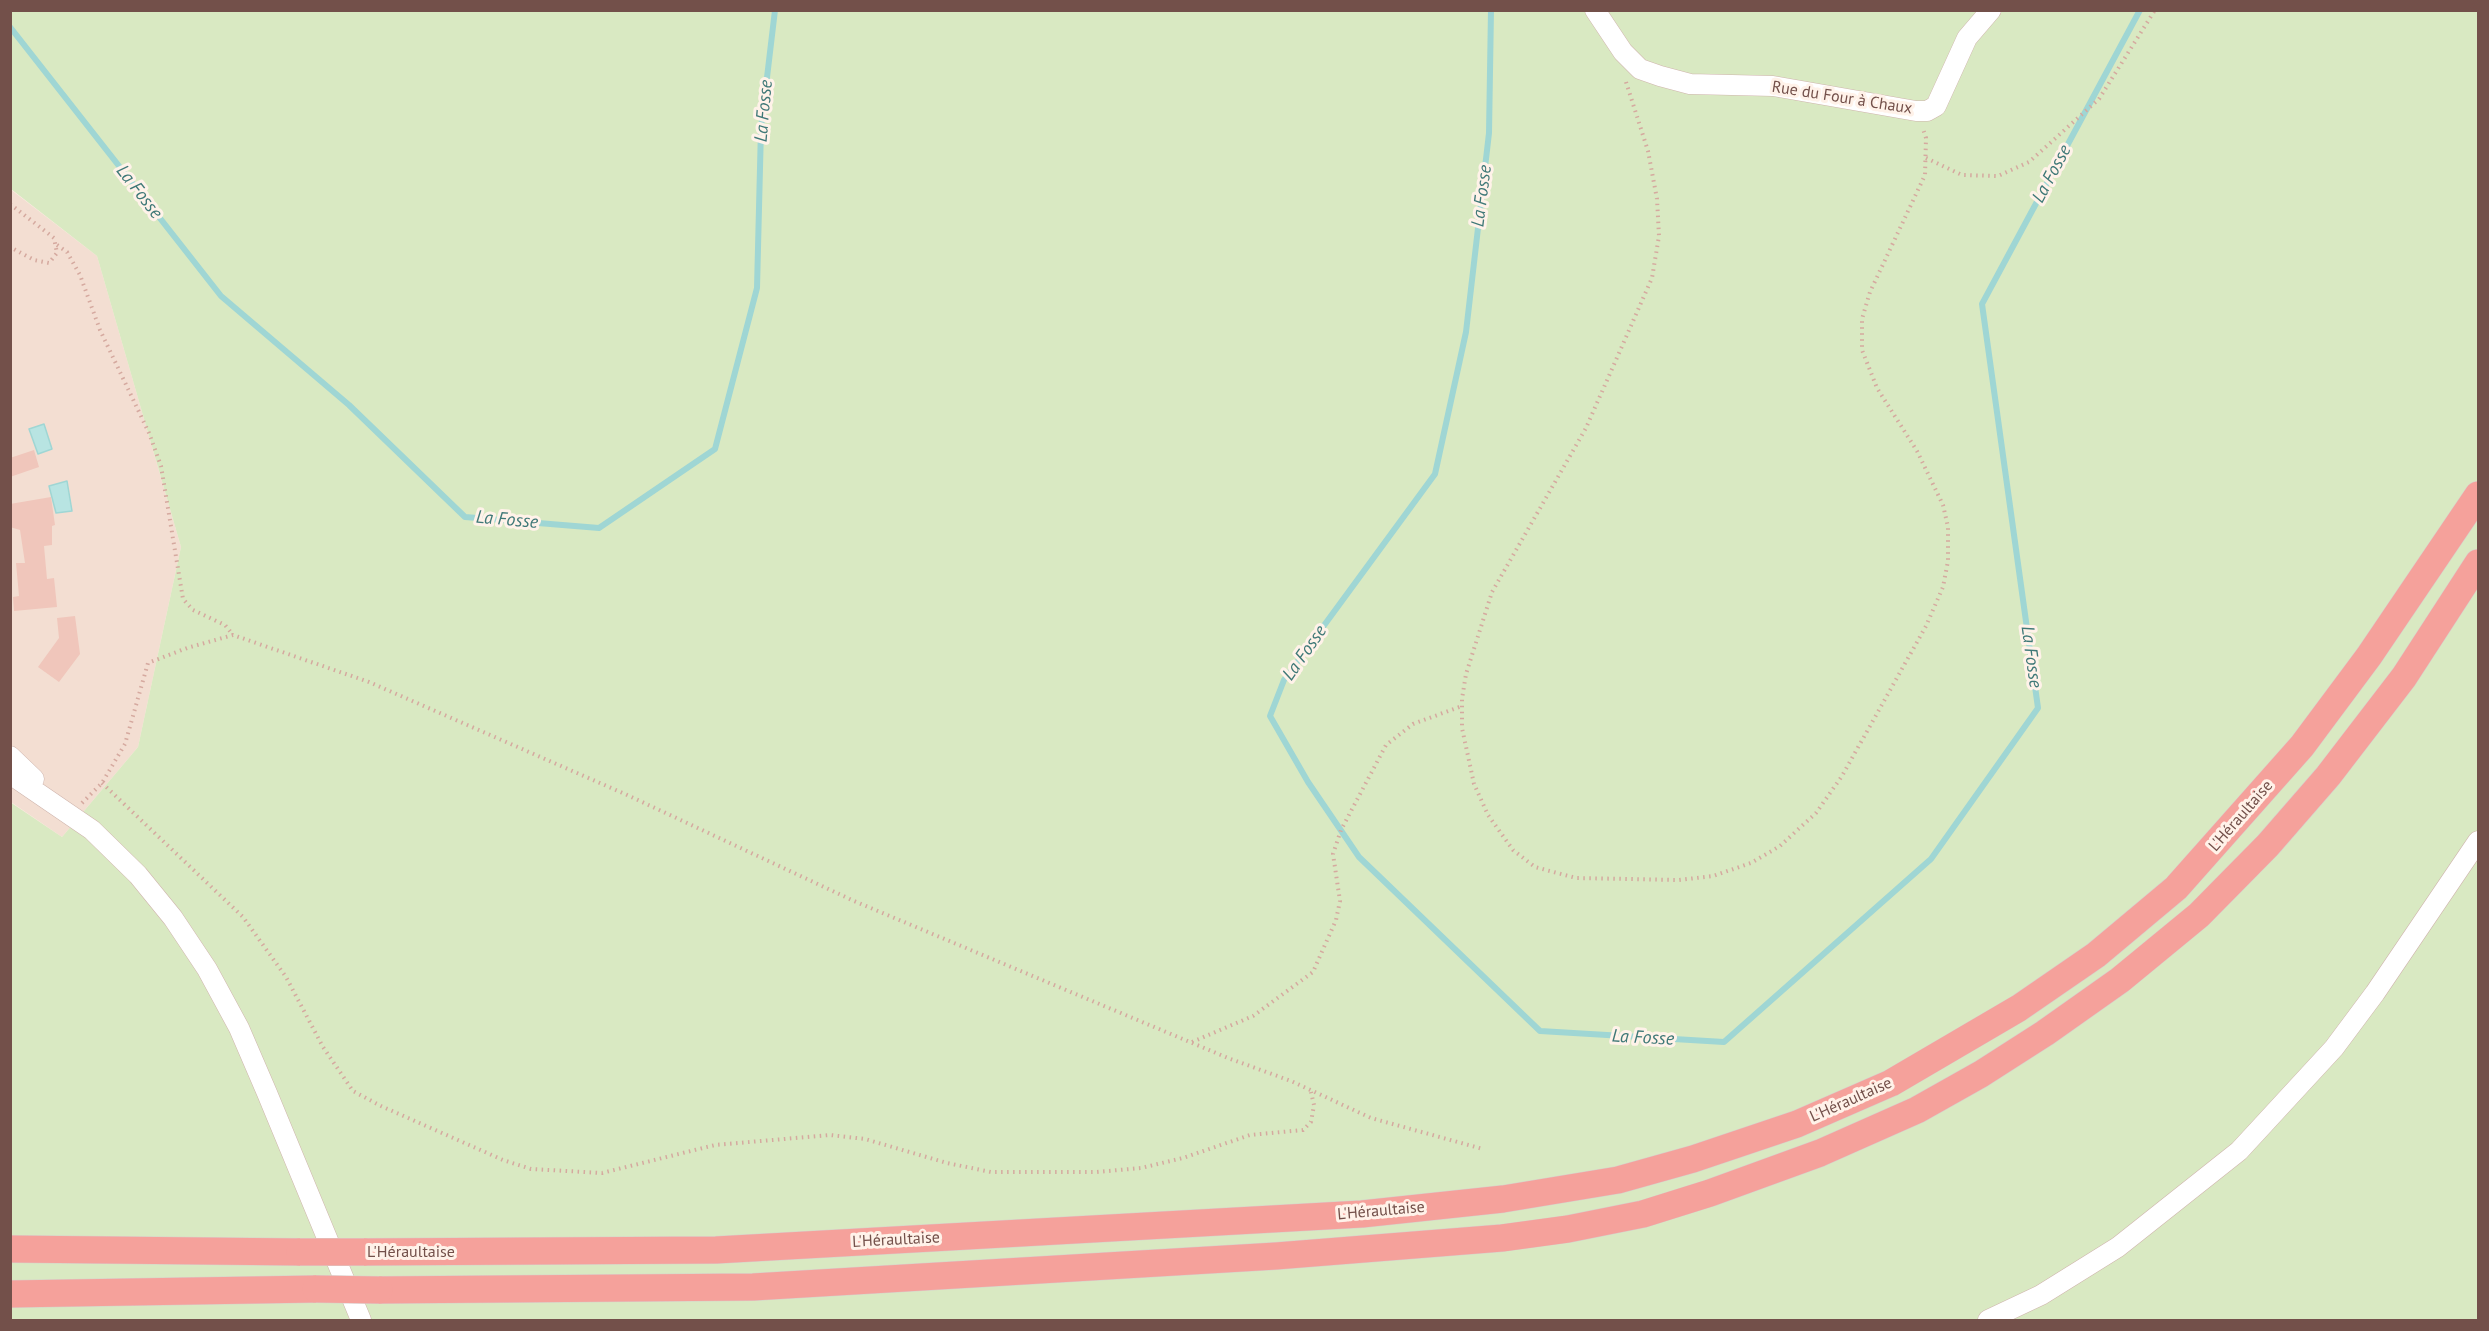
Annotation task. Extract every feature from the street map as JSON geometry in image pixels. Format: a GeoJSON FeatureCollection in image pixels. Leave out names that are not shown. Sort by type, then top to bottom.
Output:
{"type":"FeatureCollection","features":[{"type":"Feature","properties":{"kind":"highway","name":"L'Héraultaise"},"geometry":{"type":"LineString","coordinates":[[10,1249],[300,1252],[716,1250],[1362,1214],[1503,1199],[1618,1180],[1693,1159],[1797,1124],[1891,1083],[2019,1008],[2096,955],[2176,888],[2302,746],[2370,656],[2478,495]]}},
{"type":"Feature","properties":{"kind":"highway"},"geometry":{"type":"LineString","coordinates":[[10,1294],[316,1289],[753,1287],[1276,1257],[1502,1238],[1568,1229],[1643,1214],[1710,1193],[1820,1153],[1917,1110],[1981,1074],[2045,1033],[2120,980],[2199,915],[2268,845],[2328,776],[2404,677],[2478,563]]}},
{"type":"Feature","properties":{"kind":"street","name":"Rue du Four à Chaux"},"geometry":{"type":"LineString","coordinates":[[1595,10],[1623,52],[1640,69],[1660,76],[1690,84],[1773,86],[1916,111],[1927,111],[1936,106],[1967,38],[1991,10]]}},
{"type":"Feature","properties":{"kind":"street"},"geometry":{"type":"LineString","coordinates":[[10,756],[138,875],[173,918],[207,969],[238,1028],[267,1093],[361,1320]]}},
{"type":"Feature","properties":{"kind":"street"},"geometry":{"type":"LineString","coordinates":[[10,774],[71,813]]}},
{"type":"Feature","properties":{"kind":"street"},"geometry":{"type":"LineString","coordinates":[[1988,1320],[2041,1295],[2118,1247],[2239,1151],[2334,1048],[2375,993],[2478,841]]}},
{"type":"Feature","properties":{"kind":"path"},"geometry":{"type":"LineString","coordinates":[[1926,158],[1962,175],[1998,176],[2029,162],[2099,99],[2155,10]]}},
{"type":"Feature","properties":{"kind":"path"},"geometry":{"type":"LineString","coordinates":[[1625,78],[1648,151],[1657,199],[1659,236],[1652,278],[1586,428],[1492,592],[1466,674],[1462,706],[1462,728],[1474,784],[1488,815],[1513,850],[1535,867],[1576,878],[1679,880],[1713,876],[1751,863],[1780,846],[1816,813],[1842,776],[1926,626],[1943,587],[1948,561],[1948,527],[1943,505],[1917,451],[1877,388],[1862,350],[1862,319],[1870,292],[1925,175],[1926,138],[1916,111]]}},
{"type":"Feature","properties":{"kind":"path"},"geometry":{"type":"LineString","coordinates":[[10,204],[54,238],[57,253],[49,263],[34,260],[10,247]]}},
{"type":"Feature","properties":{"kind":"path"},"geometry":{"type":"LineString","coordinates":[[57,245],[67,252],[80,275],[100,330],[157,455],[183,599],[193,610],[225,625],[233,635],[369,682],[624,794],[854,901],[1291,1081],[1371,1118],[1483,1149]]}},
{"type":"Feature","properties":{"kind":"path"},"geometry":{"type":"LineString","coordinates":[[71,813],[102,783],[125,744],[148,663],[187,648],[233,635]]}},
{"type":"Feature","properties":{"kind":"path"},"geometry":{"type":"LineString","coordinates":[[1192,1042],[1253,1016],[1313,972],[1336,920],[1340,901],[1333,854],[1341,830],[1386,745],[1413,724],[1462,706]]}},
{"type":"Feature","properties":{"kind":"path"},"geometry":{"type":"LineString","coordinates":[[102,783],[243,918],[286,977],[323,1047],[353,1091],[381,1107],[531,1169],[602,1173],[715,1145],[830,1135],[865,1139],[947,1163],[991,1172],[1097,1172],[1141,1167],[1183,1158],[1250,1135],[1303,1130],[1311,1122],[1313,1113],[1311,1092]]}},
{"type":"Feature","properties":{"kind":"shaded area"},"geometry":{"type":"Polygon","coordinates":[[[10,189],[97,256],[181,547],[138,747],[62,837],[11,802],[10,189]]]}},
{"type":"Feature","properties":{"kind":"green space"},"geometry":{"type":"Polygon","coordinates":[[[11,11],[2478,11],[2478,1320],[11,1320],[10,802],[62,837],[138,747],[181,547],[97,256],[11,189],[11,11]]]}},
{"type":"Feature","properties":{"kind":"water"},"geometry":{"type":"Polygon","coordinates":[[[44,424],[52,449],[38,454],[29,429],[44,424]]]}},
{"type":"Feature","properties":{"kind":"water"},"geometry":{"type":"Polygon","coordinates":[[[67,481],[72,511],[56,513],[49,486],[67,481]]]}},
{"type":"Feature","properties":{"kind":"building"},"geometry":{"type":"Polygon","coordinates":[[[34,450],[39,467],[10,477],[10,458],[34,450]]]}},
{"type":"Feature","properties":{"kind":"building"},"geometry":{"type":"Polygon","coordinates":[[[51,497],[55,525],[52,526],[52,545],[44,546],[47,579],[54,578],[57,607],[14,611],[13,597],[19,596],[16,563],[25,563],[20,530],[10,527],[10,504],[51,497]]]}},
{"type":"Feature","properties":{"kind":"building"},"geometry":{"type":"Polygon","coordinates":[[[75,616],[80,654],[59,682],[38,667],[59,638],[57,618],[75,616]]]}},
{"type":"Feature","properties":{"kind":"waterway","name":"La Fosse"},"geometry":{"type":"LineString","coordinates":[[10,27],[221,296],[349,405],[465,517],[599,528],[715,449],[757,288],[761,128],[775,10]]}},
{"type":"Feature","properties":{"kind":"waterway","name":"La Fosse"},"geometry":{"type":"LineString","coordinates":[[1491,10],[1489,133],[1466,332],[1435,474],[1284,680],[1270,716],[1308,782],[1359,857],[1540,1031],[1724,1042],[1931,859],[2038,708],[1982,304],[2140,10]]}}]}
